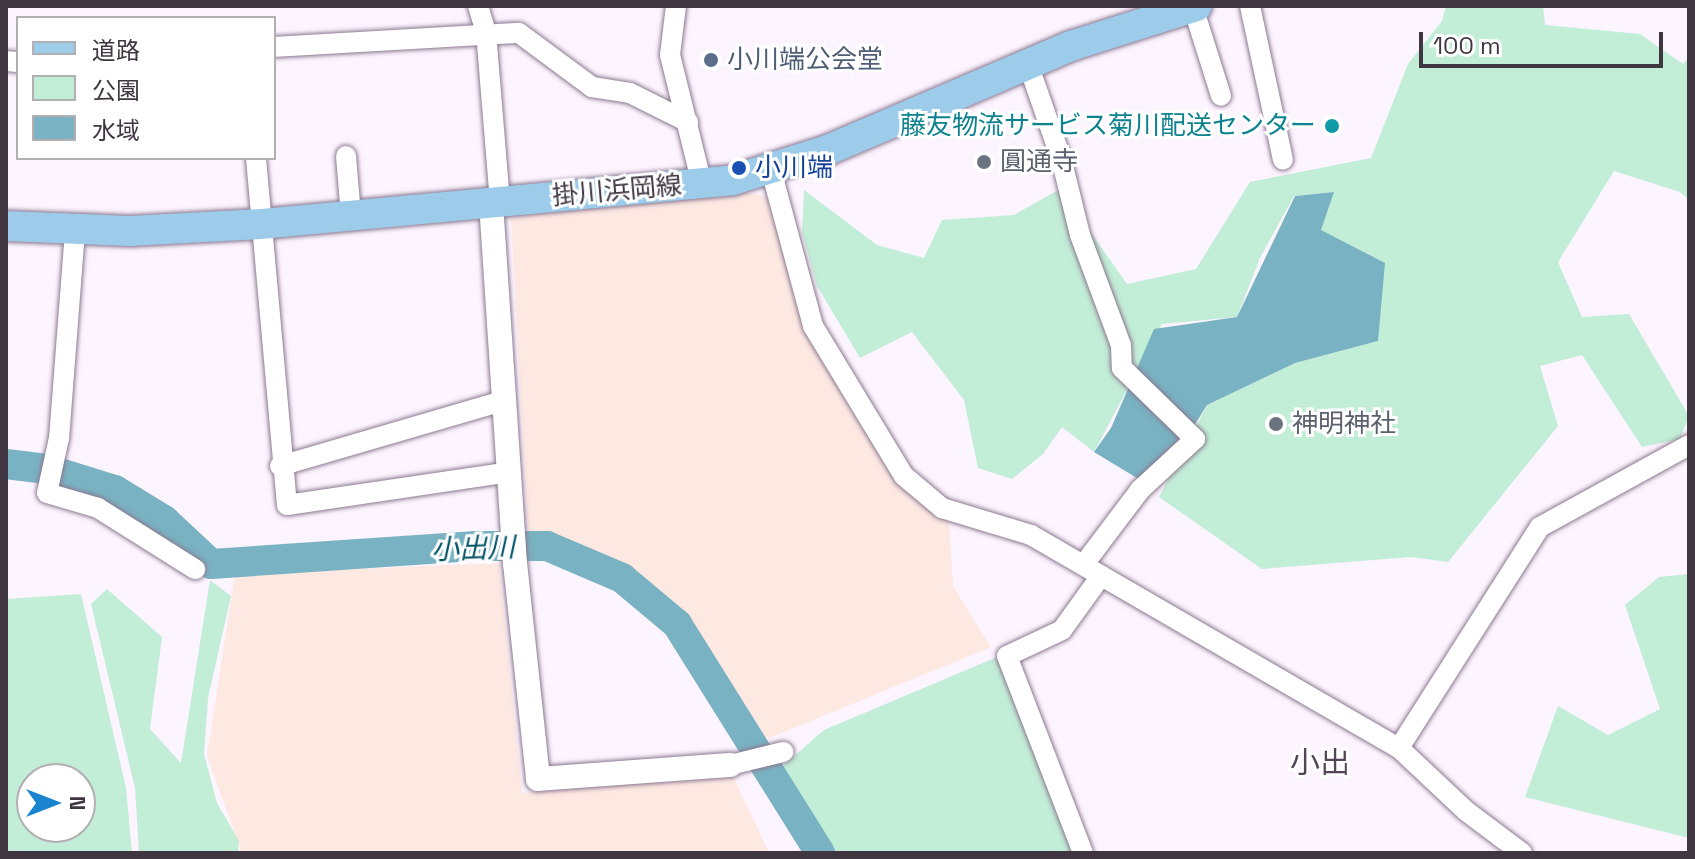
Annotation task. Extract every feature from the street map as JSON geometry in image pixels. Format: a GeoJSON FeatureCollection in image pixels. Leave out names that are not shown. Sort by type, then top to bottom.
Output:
{"type":"FeatureCollection","features":[{"type":"Feature","properties":{"kind":"main road","name":"掛川浜岡線"},"geometry":{"type":"LineString","coordinates":[[6,226],[75,231],[261,224],[702,184],[771,170],[1028,64],[1195,7]]}},
{"type":"Feature","properties":{"kind":"street"},"geometry":{"type":"LineString","coordinates":[[478,6],[486,32],[515,563],[538,779],[739,764],[776,753]]}},
{"type":"Feature","properties":{"kind":"street"},"geometry":{"type":"LineString","coordinates":[[676,6],[670,55],[702,184]]}},
{"type":"Feature","properties":{"kind":"street"},"geometry":{"type":"LineString","coordinates":[[1250,6],[1283,160]]}},
{"type":"Feature","properties":{"kind":"street"},"geometry":{"type":"LineString","coordinates":[[1195,7],[1221,96]]}},
{"type":"Feature","properties":{"kind":"street"},"geometry":{"type":"LineString","coordinates":[[276,47],[486,32],[519,33],[592,87],[630,93],[688,122]]}},
{"type":"Feature","properties":{"kind":"street"},"geometry":{"type":"LineString","coordinates":[[1028,64],[1061,158],[1080,235],[1121,345],[1122,368],[1195,439],[1140,490],[1062,630],[1007,656],[1083,853]]}},
{"type":"Feature","properties":{"kind":"street"},"geometry":{"type":"LineString","coordinates":[[346,156],[351,216]]}},
{"type":"Feature","properties":{"kind":"street"},"geometry":{"type":"LineString","coordinates":[[256,160],[280,466],[287,505],[510,472]]}},
{"type":"Feature","properties":{"kind":"street"},"geometry":{"type":"LineString","coordinates":[[771,170],[813,326],[904,476],[942,508],[1031,535],[1399,748],[1466,811],[1522,853]]}},
{"type":"Feature","properties":{"kind":"street"},"geometry":{"type":"LineString","coordinates":[[75,231],[54,459],[47,493],[98,508],[195,569]]}},
{"type":"Feature","properties":{"kind":"street"},"geometry":{"type":"LineString","coordinates":[[280,466],[506,400]]}},
{"type":"Feature","properties":{"kind":"street"},"geometry":{"type":"LineString","coordinates":[[1399,748],[1540,527],[1689,445]]}},
{"type":"Feature","properties":{"kind":"shaded area"},"geometry":{"type":"Polygon","coordinates":[[[740,191],[776,199],[845,382],[949,519],[953,586],[991,647],[757,743],[674,609],[647,582],[563,538],[528,534],[511,218],[740,191]]]}},
{"type":"Feature","properties":{"kind":"shaded area"},"geometry":{"type":"Polygon","coordinates":[[[499,563],[522,793],[733,776],[769,853],[242,853],[207,756],[235,574],[499,563]]]}},
{"type":"Feature","properties":{"kind":"green space"},"geometry":{"type":"Polygon","coordinates":[[[1446,6],[1543,6],[1545,25],[1640,34],[1683,64],[1689,57],[1689,200],[1680,192],[1614,171],[1558,262],[1582,317],[1629,314],[1689,416],[1680,439],[1642,447],[1582,355],[1540,366],[1558,426],[1448,562],[1411,557],[1262,569],[1159,497],[1207,405],[1295,363],[1378,341],[1320,230],[1334,192],[1294,196],[1260,258],[1237,317],[1162,324],[1094,452],[1062,427],[1043,454],[1012,479],[978,468],[964,400],[912,332],[860,358],[817,286],[802,232],[804,190],[877,245],[924,258],[942,220],[1014,215],[1060,189],[1127,284],[1196,269],[1250,182],[1371,158],[1408,64],[1442,21],[1446,6]]]}},
{"type":"Feature","properties":{"kind":"green space"},"geometry":{"type":"Polygon","coordinates":[[[1689,574],[1689,838],[1525,797],[1558,706],[1608,735],[1660,709],[1625,605],[1659,577],[1689,574]]]}},
{"type":"Feature","properties":{"kind":"green space"},"geometry":{"type":"Polygon","coordinates":[[[210,580],[231,596],[208,698],[204,754],[217,803],[239,841],[238,853],[139,853],[135,788],[91,604],[107,589],[162,637],[150,729],[181,763],[210,580]]]}},
{"type":"Feature","properties":{"kind":"green space"},"geometry":{"type":"Polygon","coordinates":[[[81,594],[126,788],[132,853],[6,853],[6,599],[81,594]]]}},
{"type":"Feature","properties":{"kind":"green space"},"geometry":{"type":"Polygon","coordinates":[[[997,657],[1079,853],[833,853],[778,770],[824,730],[997,657]]]}},
{"type":"Feature","properties":{"kind":"water"},"geometry":{"type":"Polygon","coordinates":[[[1334,192],[1321,230],[1385,263],[1378,341],[1295,363],[1207,405],[1155,489],[1094,452],[1111,428],[1154,329],[1237,317],[1295,196],[1334,192]]]}},
{"type":"Feature","properties":{"kind":"waterway","name":"小出川"},"geometry":{"type":"LineString","coordinates":[[6,464],[47,469],[115,490],[164,520],[211,564],[476,546],[547,546],[622,578],[677,624],[820,853]]}},
{"type":"Feature","properties":{"kind":"place","name":"小川端公会堂"},"geometry":{"type":"Point","coordinates":[711,60]}},
{"type":"Feature","properties":{"kind":"place","name":"藤友物流サービス菊川配送センター"},"geometry":{"type":"Point","coordinates":[1332,126]}},
{"type":"Feature","properties":{"kind":"place","name":"圓通寺"},"geometry":{"type":"Point","coordinates":[984,162]}},
{"type":"Feature","properties":{"kind":"place","name":"小川端"},"geometry":{"type":"Point","coordinates":[739,168]}},
{"type":"Feature","properties":{"kind":"place","name":"神明神社"},"geometry":{"type":"Point","coordinates":[1276,424]}},
{"type":"Feature","properties":{"kind":"district","name":"小出"},"geometry":{"type":"Point","coordinates":[1320,763]}}]}
